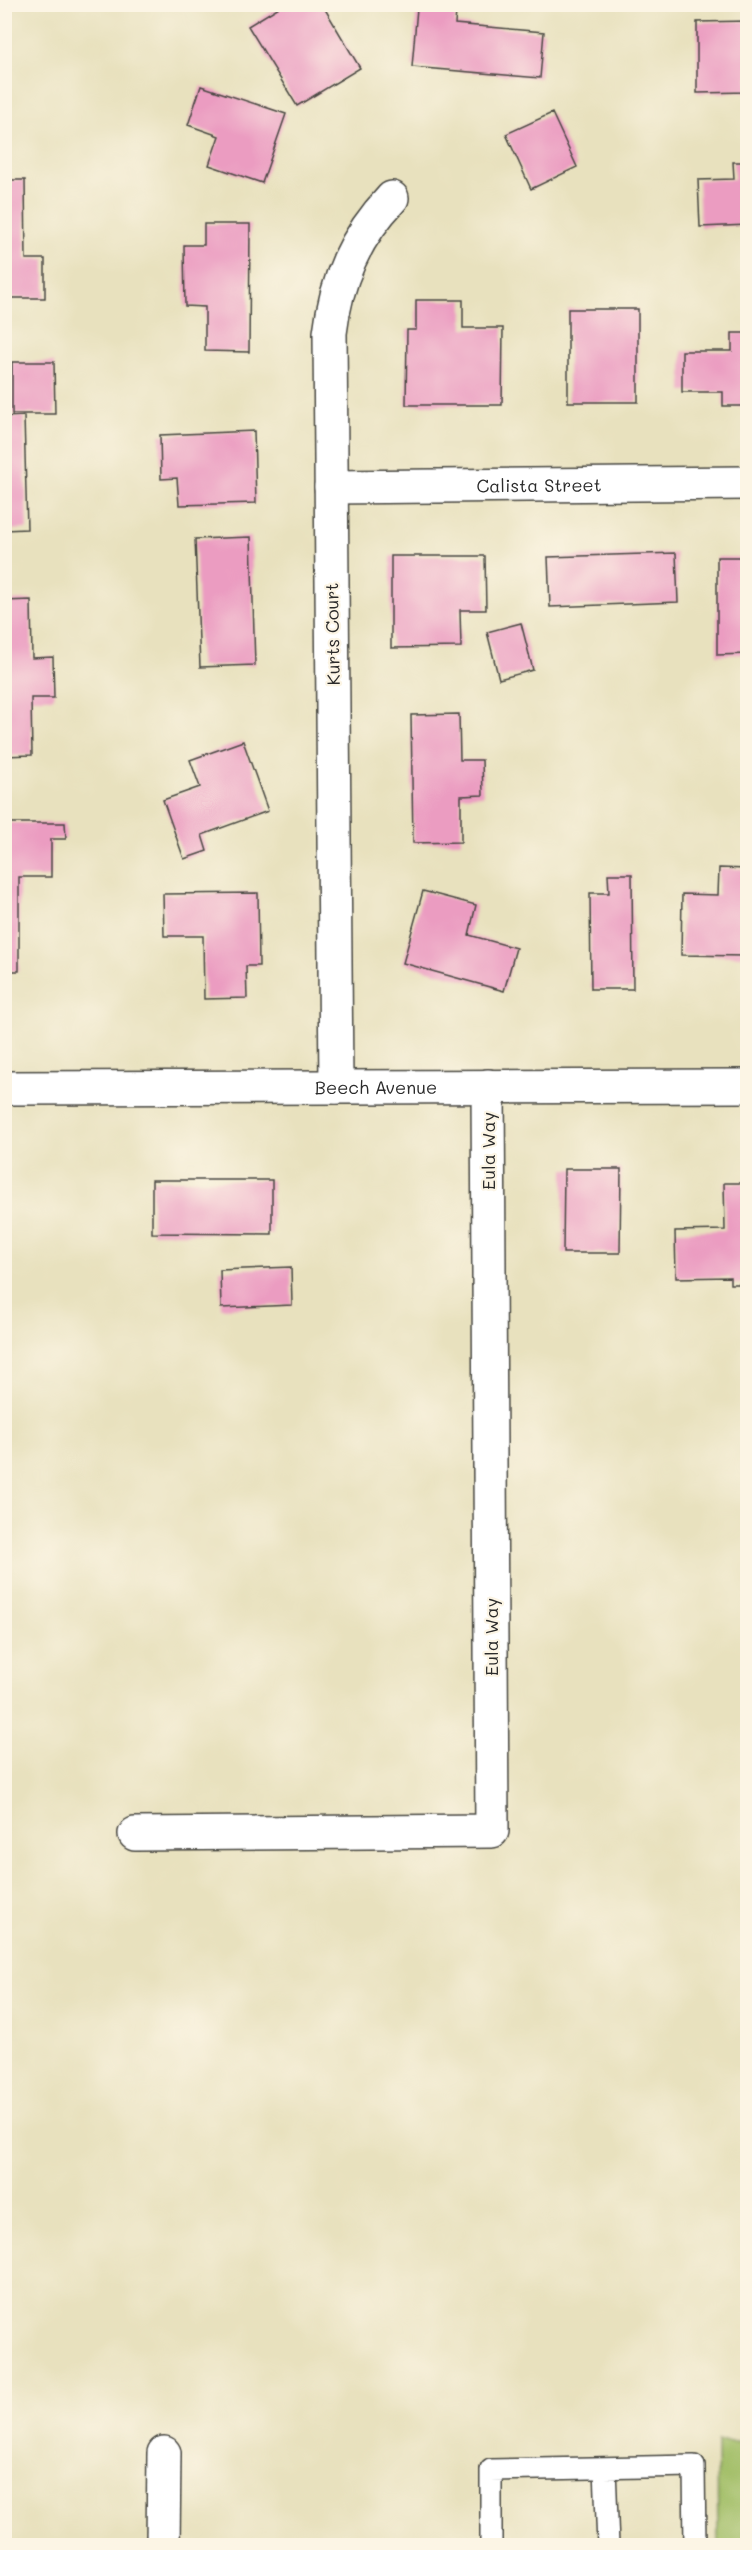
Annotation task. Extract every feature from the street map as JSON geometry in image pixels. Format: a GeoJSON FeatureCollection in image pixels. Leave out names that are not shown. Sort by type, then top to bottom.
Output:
{"type":"FeatureCollection","features":[{"type":"Feature","properties":{"kind":"street","name":"Kurts Court"},"geometry":{"type":"LineString","coordinates":[[336,1087],[330,333],[333,307],[342,275],[360,237],[392,198]]}},
{"type":"Feature","properties":{"kind":"street","name":"Calista Street"},"geometry":{"type":"LineString","coordinates":[[331,487],[747,483]]}},
{"type":"Feature","properties":{"kind":"street","name":"Eula Way"},"geometry":{"type":"LineString","coordinates":[[135,1834],[492,1831],[488,1086]]}},
{"type":"Feature","properties":{"kind":"street","name":"Beech Avenue"},"geometry":{"type":"LineString","coordinates":[[4,1088],[747,1086]]}},
{"type":"Feature","properties":{"kind":"street"},"geometry":{"type":"LineString","coordinates":[[163,2546],[164,2453]]}},
{"type":"Feature","properties":{"kind":"lane"},"geometry":{"type":"LineString","coordinates":[[491,2546],[490,2470],[694,2466],[695,2546]]}},
{"type":"Feature","properties":{"kind":"lane"},"geometry":{"type":"LineString","coordinates":[[605,2468],[608,2546]]}},
{"type":"Feature","properties":{"kind":"green space"},"geometry":{"type":"Polygon","coordinates":[[[717,2442],[747,2442],[747,2545],[718,2545],[717,2442]]]}},
{"type":"Feature","properties":{"kind":"building"},"geometry":{"type":"Polygon","coordinates":[[[284,4],[322,4],[360,68],[297,106],[248,26],[284,4]]]}},
{"type":"Feature","properties":{"kind":"building"},"geometry":{"type":"Polygon","coordinates":[[[417,8],[456,11],[455,24],[544,32],[540,78],[412,67],[417,8]]]}},
{"type":"Feature","properties":{"kind":"building"},"geometry":{"type":"Polygon","coordinates":[[[748,21],[748,92],[697,93],[697,22],[748,21]]]}},
{"type":"Feature","properties":{"kind":"building"},"geometry":{"type":"Polygon","coordinates":[[[201,86],[286,114],[262,183],[209,165],[219,136],[188,125],[201,86]]]}},
{"type":"Feature","properties":{"kind":"building"},"geometry":{"type":"Polygon","coordinates":[[[552,113],[577,167],[531,189],[506,134],[552,113]]]}},
{"type":"Feature","properties":{"kind":"building"},"geometry":{"type":"Polygon","coordinates":[[[733,162],[748,162],[748,225],[700,227],[698,180],[734,179],[733,162]]]}},
{"type":"Feature","properties":{"kind":"building"},"geometry":{"type":"Polygon","coordinates":[[[4,180],[25,180],[26,259],[45,259],[45,298],[4,298],[4,180]]]}},
{"type":"Feature","properties":{"kind":"building"},"geometry":{"type":"Polygon","coordinates":[[[204,224],[250,224],[249,352],[205,351],[205,307],[185,306],[184,245],[204,245],[204,224]]]}},
{"type":"Feature","properties":{"kind":"building"},"geometry":{"type":"Polygon","coordinates":[[[416,300],[463,300],[463,328],[503,328],[502,405],[406,405],[407,330],[416,330],[416,300]]]}},
{"type":"Feature","properties":{"kind":"building"},"geometry":{"type":"Polygon","coordinates":[[[568,309],[638,309],[638,402],[568,402],[568,309]]]}},
{"type":"Feature","properties":{"kind":"building"},"geometry":{"type":"Polygon","coordinates":[[[732,333],[748,333],[748,406],[723,406],[723,392],[682,392],[682,351],[732,351],[732,333]]]}},
{"type":"Feature","properties":{"kind":"building"},"geometry":{"type":"Polygon","coordinates":[[[12,362],[54,362],[55,414],[12,414],[12,362]]]}},
{"type":"Feature","properties":{"kind":"building"},"geometry":{"type":"Polygon","coordinates":[[[24,416],[27,529],[4,530],[4,417],[24,416]]]}},
{"type":"Feature","properties":{"kind":"building"},"geometry":{"type":"Polygon","coordinates":[[[254,431],[256,503],[179,505],[177,478],[161,479],[160,435],[254,431]]]}},
{"type":"Feature","properties":{"kind":"building"},"geometry":{"type":"Polygon","coordinates":[[[251,537],[255,665],[200,667],[195,539],[251,537]]]}},
{"type":"Feature","properties":{"kind":"building"},"geometry":{"type":"Polygon","coordinates":[[[676,553],[678,602],[550,607],[548,557],[676,553]]]}},
{"type":"Feature","properties":{"kind":"building"},"geometry":{"type":"Polygon","coordinates":[[[391,556],[485,556],[486,610],[460,610],[461,647],[391,648],[391,556]]]}},
{"type":"Feature","properties":{"kind":"building"},"geometry":{"type":"Polygon","coordinates":[[[717,557],[748,557],[748,654],[717,655],[717,557]]]}},
{"type":"Feature","properties":{"kind":"building"},"geometry":{"type":"Polygon","coordinates":[[[31,600],[32,658],[53,657],[54,698],[31,698],[32,755],[4,756],[4,601],[31,600]]]}},
{"type":"Feature","properties":{"kind":"building"},"geometry":{"type":"Polygon","coordinates":[[[521,623],[533,670],[499,679],[487,632],[521,623]]]}},
{"type":"Feature","properties":{"kind":"building"},"geometry":{"type":"Polygon","coordinates":[[[459,714],[460,760],[482,760],[483,795],[461,796],[461,842],[413,843],[411,715],[459,714]]]}},
{"type":"Feature","properties":{"kind":"building"},"geometry":{"type":"Polygon","coordinates":[[[243,741],[268,811],[202,835],[207,851],[184,859],[163,800],[200,787],[190,760],[243,741]]]}},
{"type":"Feature","properties":{"kind":"building"},"geometry":{"type":"Polygon","coordinates":[[[4,823],[65,823],[66,839],[51,839],[51,877],[19,877],[19,971],[4,971],[4,823]]]}},
{"type":"Feature","properties":{"kind":"building"},"geometry":{"type":"Polygon","coordinates":[[[719,868],[748,869],[745,956],[681,955],[682,894],[718,895],[719,868]]]}},
{"type":"Feature","properties":{"kind":"building"},"geometry":{"type":"Polygon","coordinates":[[[608,874],[632,874],[633,989],[591,989],[590,893],[609,893],[608,874]]]}},
{"type":"Feature","properties":{"kind":"building"},"geometry":{"type":"Polygon","coordinates":[[[423,891],[476,905],[469,935],[516,948],[504,991],[403,963],[423,891]]]}},
{"type":"Feature","properties":{"kind":"building"},"geometry":{"type":"Polygon","coordinates":[[[258,893],[259,966],[246,966],[247,998],[204,999],[203,936],[164,936],[163,894],[258,893]]]}},
{"type":"Feature","properties":{"kind":"building"},"geometry":{"type":"Polygon","coordinates":[[[564,1169],[621,1169],[620,1253],[563,1253],[564,1169]]]}},
{"type":"Feature","properties":{"kind":"building"},"geometry":{"type":"Polygon","coordinates":[[[152,1180],[272,1180],[272,1234],[152,1233],[152,1180]]]}},
{"type":"Feature","properties":{"kind":"building"},"geometry":{"type":"Polygon","coordinates":[[[724,1183],[748,1183],[748,1284],[730,1284],[730,1277],[676,1278],[675,1231],[725,1230],[724,1183]]]}},
{"type":"Feature","properties":{"kind":"building"},"geometry":{"type":"Polygon","coordinates":[[[291,1267],[292,1305],[221,1308],[220,1270],[291,1267]]]}}]}
